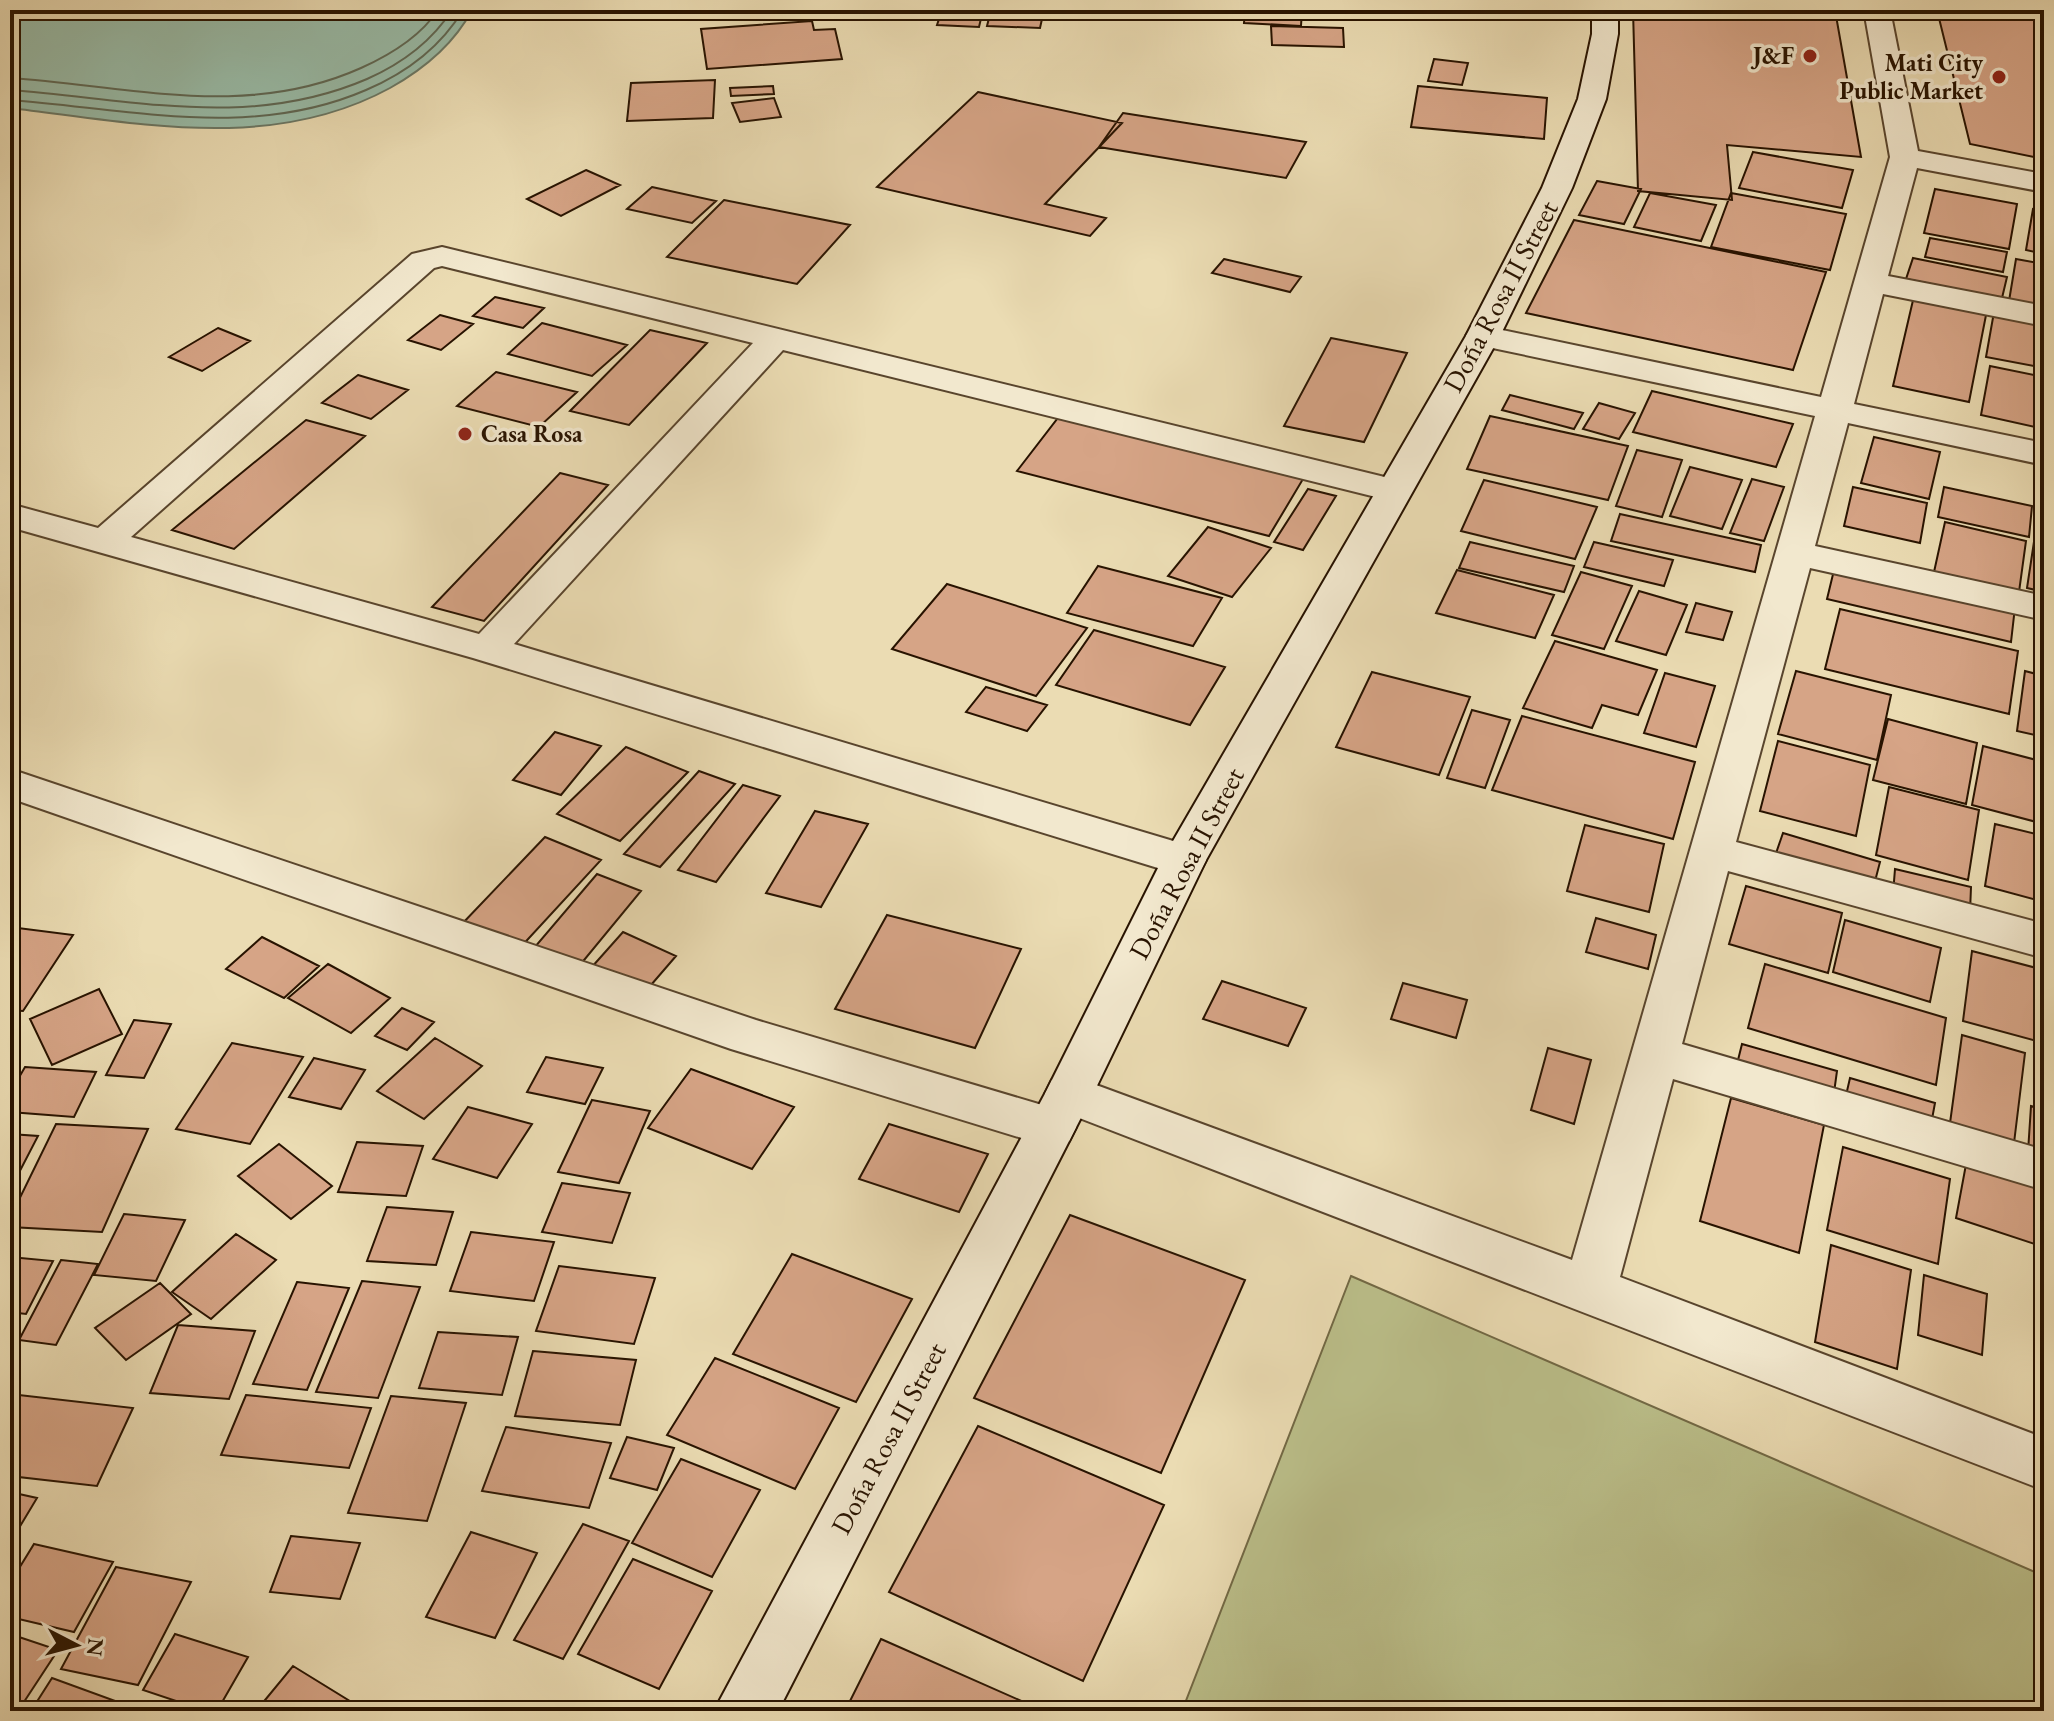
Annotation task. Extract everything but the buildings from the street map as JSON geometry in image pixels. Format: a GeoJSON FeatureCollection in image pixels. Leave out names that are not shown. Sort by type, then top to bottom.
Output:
{"type":"FeatureCollection","features":[{"type":"Feature","properties":{"kind":"street","name":"Doña Rosa II Street"},"geometry":{"type":"LineString","coordinates":[[745,1711],[1060,1110],[1184,860],[1392,490],[1483,336],[1557,188],[1592,99],[1605,34],[1605,10]]}},
{"type":"Feature","properties":{"kind":"street"},"geometry":{"type":"LineString","coordinates":[[1590,1289],[1905,157],[1877,10]]}},
{"type":"Feature","properties":{"kind":"street"},"geometry":{"type":"LineString","coordinates":[[1905,157],[2044,183]]}},
{"type":"Feature","properties":{"kind":"street"},"geometry":{"type":"LineString","coordinates":[[105,541],[423,261],[442,256],[1392,490]]}},
{"type":"Feature","properties":{"kind":"street"},"geometry":{"type":"LineString","coordinates":[[1870,282],[2044,316]]}},
{"type":"Feature","properties":{"kind":"street"},"geometry":{"type":"LineString","coordinates":[[1483,336],[2044,454]]}},
{"type":"Feature","properties":{"kind":"street"},"geometry":{"type":"LineString","coordinates":[[487,649],[776,338]]}},
{"type":"Feature","properties":{"kind":"street"},"geometry":{"type":"LineString","coordinates":[[10,515],[487,649],[1184,860]]}},
{"type":"Feature","properties":{"kind":"street"},"geometry":{"type":"LineString","coordinates":[[1795,553],[2044,608]]}},
{"type":"Feature","properties":{"kind":"street"},"geometry":{"type":"LineString","coordinates":[[10,783],[748,1036],[1060,1110],[1590,1289],[2044,1464]]}},
{"type":"Feature","properties":{"kind":"street"},"geometry":{"type":"LineString","coordinates":[[1712,851],[2044,941]]}},
{"type":"Feature","properties":{"kind":"street"},"geometry":{"type":"LineString","coordinates":[[1655,1055],[2044,1170]]}},
{"type":"Feature","properties":{"kind":"shaded area"},"geometry":{"type":"Polygon","coordinates":[[[1351,1276],[2044,1576],[2044,1711],[1182,1711],[1351,1276]]]}},
{"type":"Feature","properties":{"kind":"water"},"geometry":{"type":"Polygon","coordinates":[[[10,10],[472,10],[447,45],[415,73],[345,108],[298,121],[251,127],[203,128],[10,108],[10,10]]]}},
{"type":"Feature","properties":{"kind":"place","name":"J&F"},"geometry":{"type":"Point","coordinates":[1810,56]}},
{"type":"Feature","properties":{"kind":"place","name":"Mati City Public Market"},"geometry":{"type":"Point","coordinates":[1999,77]}},
{"type":"Feature","properties":{"kind":"place","name":"Casa Rosa"},"geometry":{"type":"Point","coordinates":[465,434]}}]}
